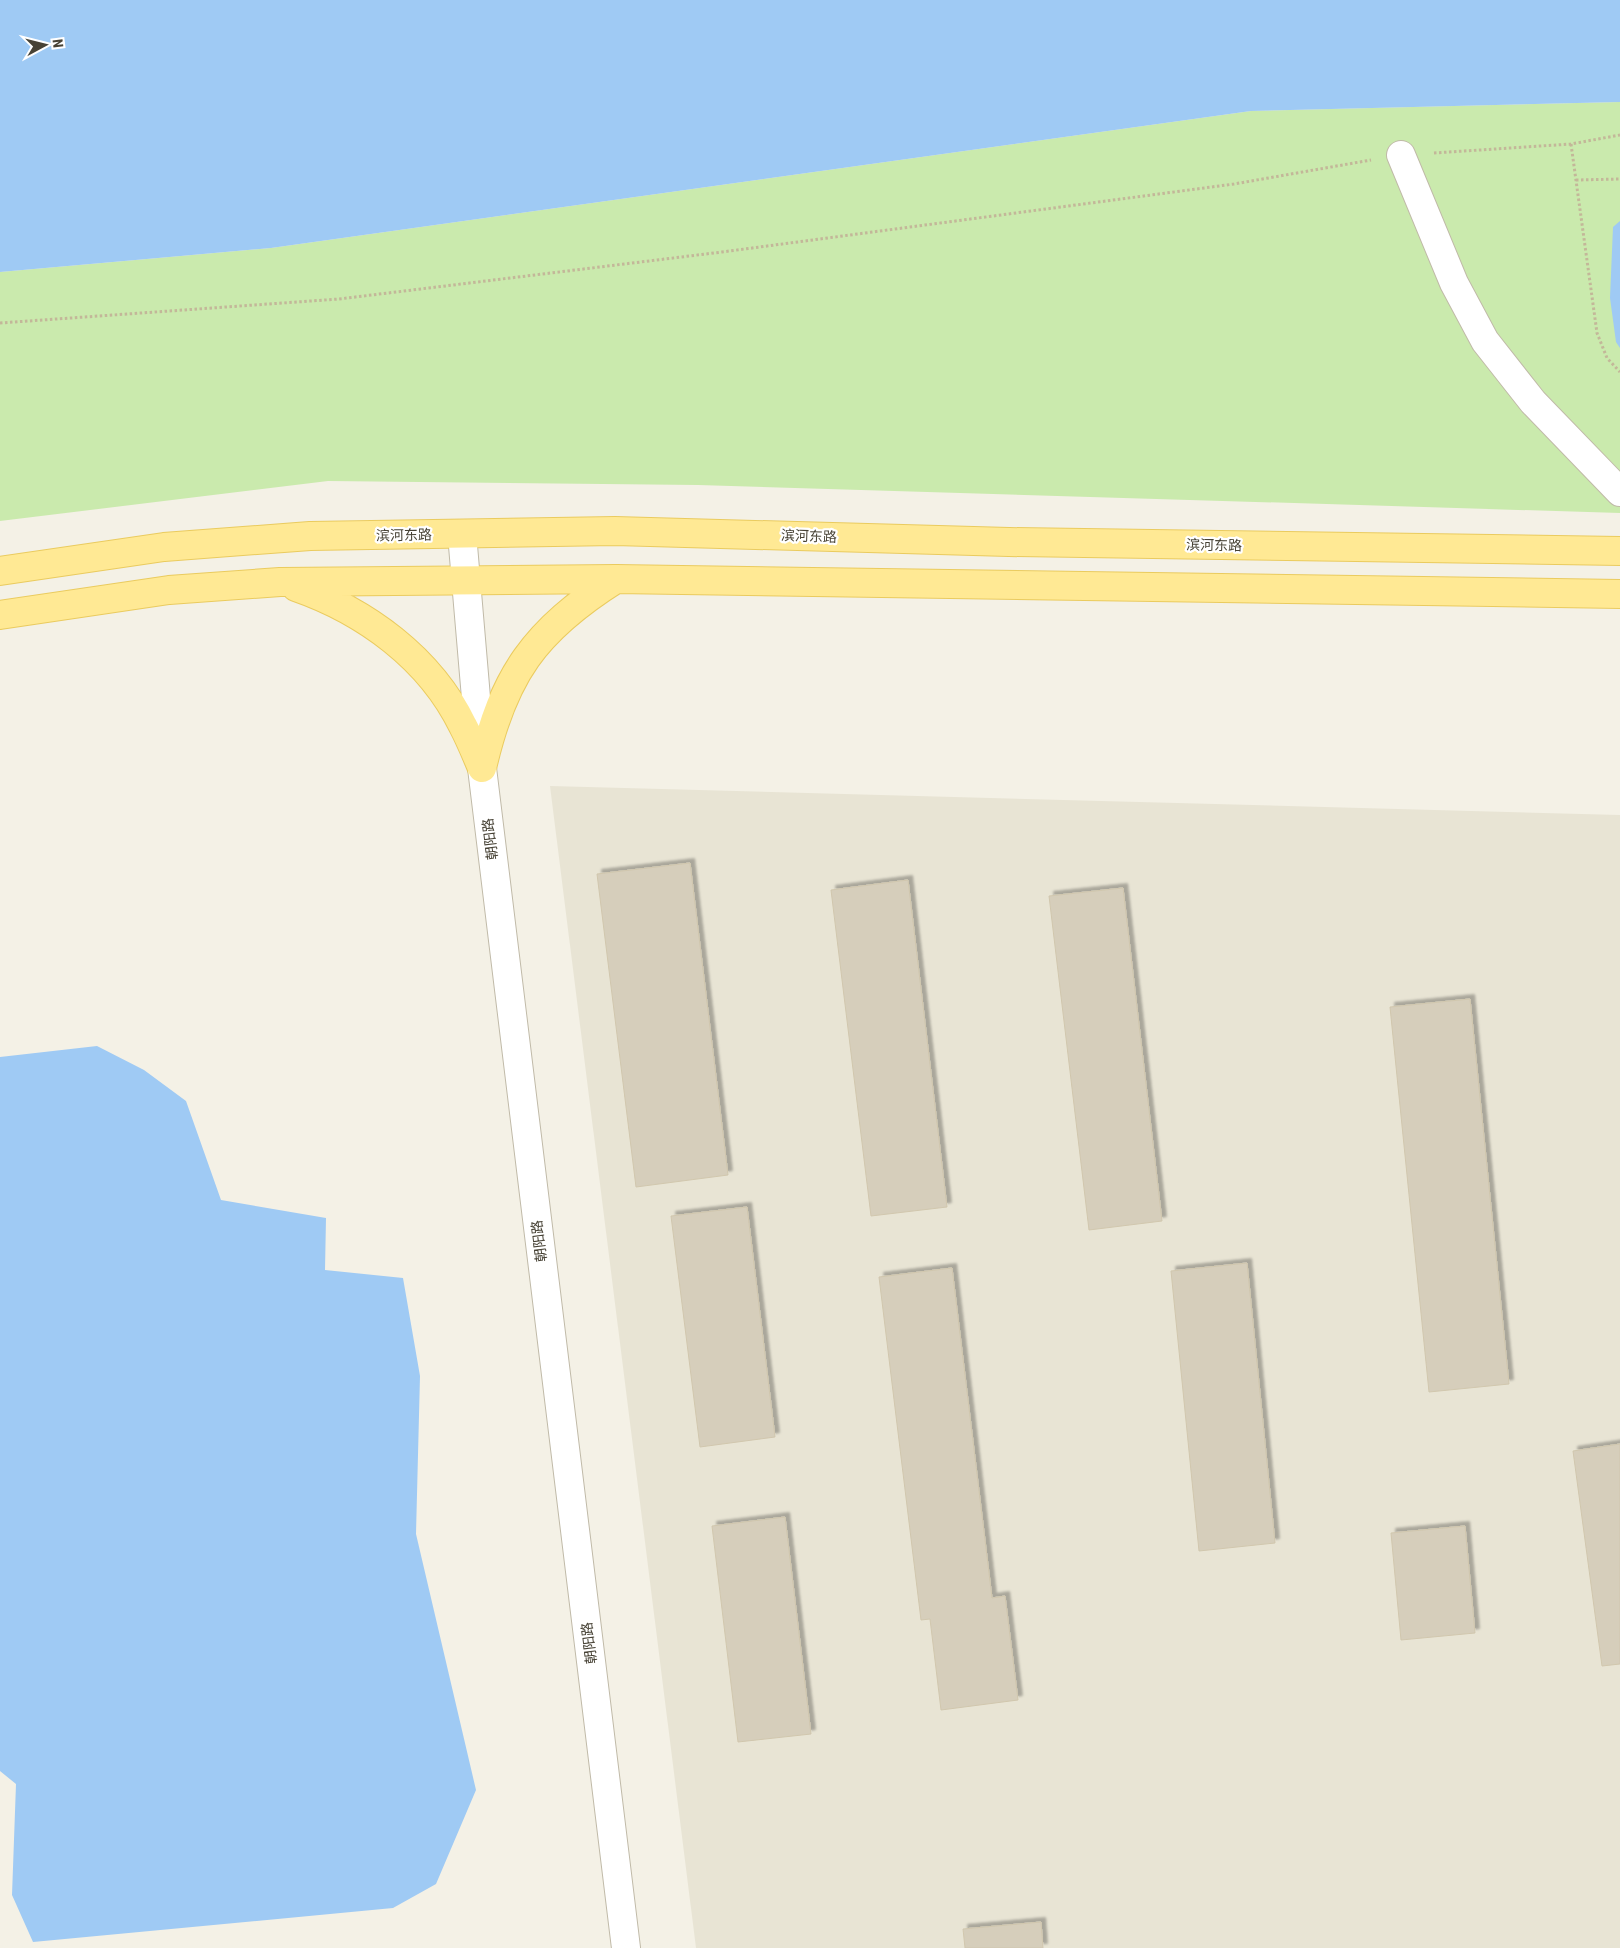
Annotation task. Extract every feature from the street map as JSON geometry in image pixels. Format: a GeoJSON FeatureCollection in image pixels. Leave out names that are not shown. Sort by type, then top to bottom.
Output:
{"type":"FeatureCollection","features":[{"type":"Feature","properties":{"kind":"main road","name":"滨河东路"},"geometry":{"type":"LineString","coordinates":[[0,571],[164,547],[310,536],[615,531],[1009,542],[1620,551]]}},
{"type":"Feature","properties":{"kind":"main road"},"geometry":{"type":"LineString","coordinates":[[482,768],[491,729],[506,692],[526,657],[552,627],[574,607],[616,579]]}},
{"type":"Feature","properties":{"kind":"main road"},"geometry":{"type":"LineString","coordinates":[[0,615],[169,590],[280,582],[616,579],[1620,594]]}},
{"type":"Feature","properties":{"kind":"main road"},"geometry":{"type":"LineString","coordinates":[[280,582],[326,598],[367,620],[405,649],[437,684],[463,724],[482,768]]}},
{"type":"Feature","properties":{"kind":"street"},"geometry":{"type":"LineString","coordinates":[[1401,155],[1454,283],[1485,341],[1533,402],[1620,492]]}},
{"type":"Feature","properties":{"kind":"street","name":"朝阳路"},"geometry":{"type":"LineString","coordinates":[[462,534],[482,768],[626,1948]]}},
{"type":"Feature","properties":{"kind":"path"},"geometry":{"type":"LineString","coordinates":[[0,323],[339,299],[722,252],[1214,187],[1401,155],[1571,144],[1620,135]]}},
{"type":"Feature","properties":{"kind":"path"},"geometry":{"type":"LineString","coordinates":[[1571,144],[1597,333],[1607,358],[1620,372]]}},
{"type":"Feature","properties":{"kind":"path"},"geometry":{"type":"LineString","coordinates":[[1576,180],[1620,179]]}},
{"type":"Feature","properties":{"kind":"shaded area"},"geometry":{"type":"Polygon","coordinates":[[[550,786],[1620,815],[1620,1948],[696,1948],[550,786]]]}},
{"type":"Feature","properties":{"kind":"green space"},"geometry":{"type":"Polygon","coordinates":[[[1620,102],[1620,513],[698,485],[328,481],[0,521],[0,272],[271,248],[1251,111],[1620,102]]]}},
{"type":"Feature","properties":{"kind":"water"},"geometry":{"type":"Polygon","coordinates":[[[0,0],[1620,0],[1620,102],[1251,111],[271,248],[0,272],[0,0]]]}},
{"type":"Feature","properties":{"kind":"water"},"geometry":{"type":"Polygon","coordinates":[[[1620,221],[1620,348],[1616,342],[1610,298],[1613,227],[1620,221]]]}},
{"type":"Feature","properties":{"kind":"water"},"geometry":{"type":"Polygon","coordinates":[[[97,1046],[144,1070],[186,1101],[221,1200],[326,1218],[325,1270],[403,1278],[420,1376],[416,1534],[476,1790],[436,1884],[393,1908],[33,1942],[12,1895],[16,1784],[0,1771],[0,1057],[97,1046]]]}},
{"type":"Feature","properties":{"kind":"building"},"geometry":{"type":"Polygon","coordinates":[[[690,863],[728,1175],[636,1187],[597,874],[690,863]]]}},
{"type":"Feature","properties":{"kind":"building"},"geometry":{"type":"Polygon","coordinates":[[[908,880],[947,1207],[871,1216],[831,890],[908,880]]]}},
{"type":"Feature","properties":{"kind":"building"},"geometry":{"type":"Polygon","coordinates":[[[1123,888],[1162,1221],[1089,1230],[1049,896],[1123,888]]]}},
{"type":"Feature","properties":{"kind":"building"},"geometry":{"type":"Polygon","coordinates":[[[1470,999],[1509,1384],[1429,1392],[1390,1007],[1470,999]]]}},
{"type":"Feature","properties":{"kind":"building"},"geometry":{"type":"Polygon","coordinates":[[[747,1207],[775,1437],[700,1447],[671,1216],[747,1207]]]}},
{"type":"Feature","properties":{"kind":"building"},"geometry":{"type":"Polygon","coordinates":[[[1247,1263],[1275,1543],[1199,1551],[1171,1271],[1247,1263]]]}},
{"type":"Feature","properties":{"kind":"building"},"geometry":{"type":"Polygon","coordinates":[[[952,1268],[992,1598],[1005,1596],[1018,1700],[941,1710],[930,1619],[921,1620],[879,1277],[952,1268]]]}},
{"type":"Feature","properties":{"kind":"building"},"geometry":{"type":"Polygon","coordinates":[[[1620,1444],[1620,1664],[1602,1666],[1573,1451],[1620,1444]]]}},
{"type":"Feature","properties":{"kind":"building"},"geometry":{"type":"Polygon","coordinates":[[[785,1517],[811,1734],[738,1742],[712,1526],[785,1517]]]}},
{"type":"Feature","properties":{"kind":"building"},"geometry":{"type":"Polygon","coordinates":[[[1465,1526],[1475,1633],[1401,1640],[1391,1533],[1465,1526]]]}},
{"type":"Feature","properties":{"kind":"building"},"geometry":{"type":"Polygon","coordinates":[[[1041,1922],[1043,1948],[965,1948],[963,1929],[1041,1922]]]}}]}
